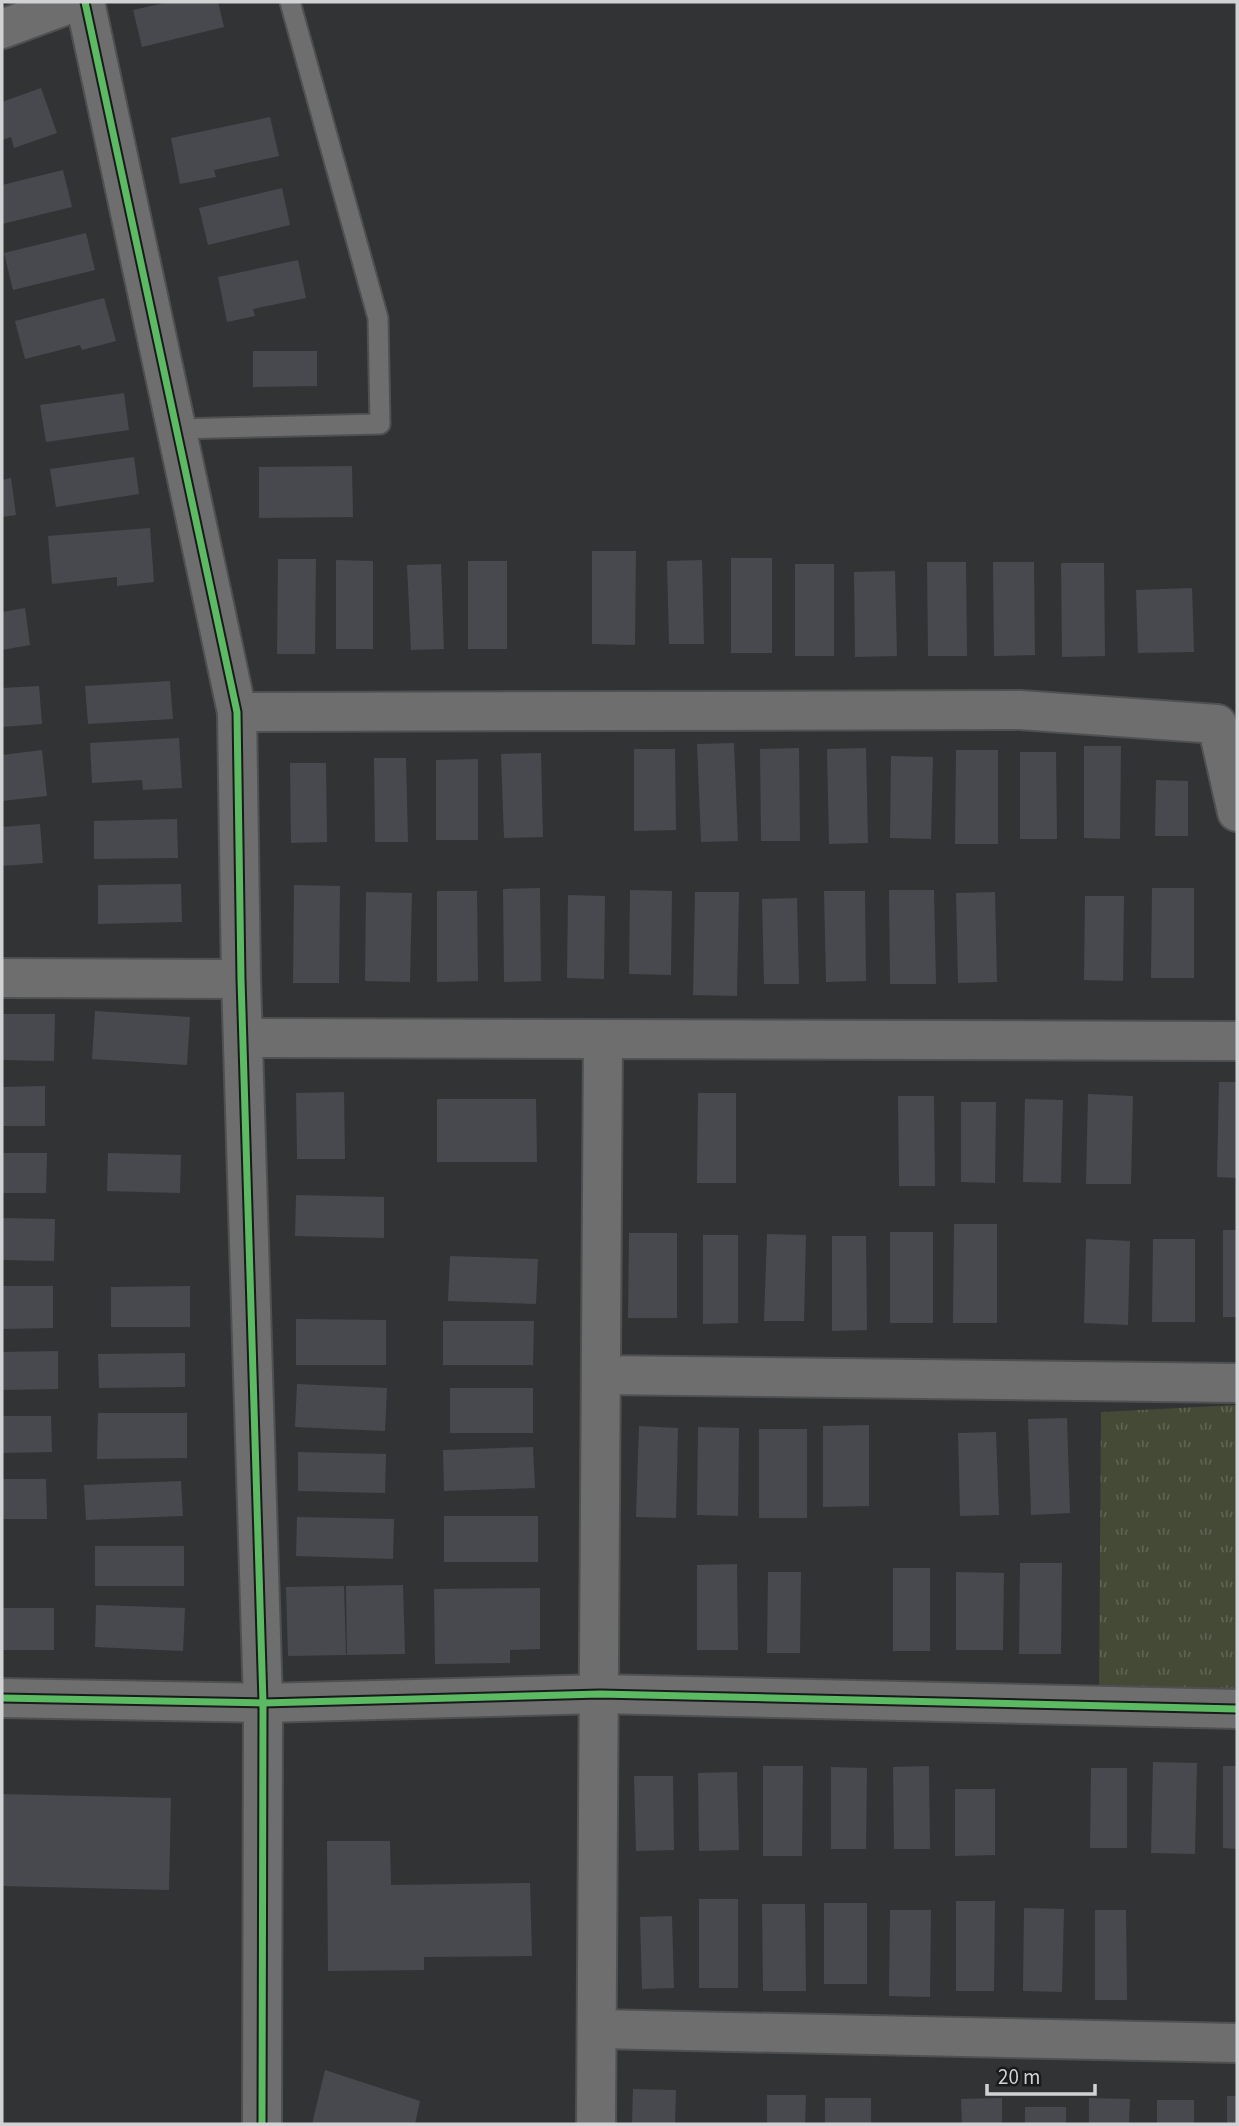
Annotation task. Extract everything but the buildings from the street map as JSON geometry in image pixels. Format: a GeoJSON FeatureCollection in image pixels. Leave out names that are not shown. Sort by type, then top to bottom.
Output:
{"type":"FeatureCollection","features":[{"type":"Feature","properties":{"kind":"street"},"geometry":{"type":"LineString","coordinates":[[2,29],[75,2]]}},
{"type":"Feature","properties":{"kind":"street"},"geometry":{"type":"LineString","coordinates":[[85,2],[237,712],[241,979],[263,1703],[262,2124]]}},
{"type":"Feature","properties":{"kind":"street"},"geometry":{"type":"LineString","coordinates":[[237,712],[1020,710],[1217,724],[1237,812]]}},
{"type":"Feature","properties":{"kind":"street"},"geometry":{"type":"LineString","coordinates":[[2,978],[241,979]]}},
{"type":"Feature","properties":{"kind":"street"},"geometry":{"type":"LineString","coordinates":[[243,1038],[1237,1041]]}},
{"type":"Feature","properties":{"kind":"street"},"geometry":{"type":"LineString","coordinates":[[596,2124],[603,1039]]}},
{"type":"Feature","properties":{"kind":"street"},"geometry":{"type":"LineString","coordinates":[[602,1375],[1237,1383]]}},
{"type":"Feature","properties":{"kind":"street"},"geometry":{"type":"LineString","coordinates":[[2,1698],[263,1703],[600,1694],[1237,1709]]}},
{"type":"Feature","properties":{"kind":"street"},"geometry":{"type":"LineString","coordinates":[[598,2029],[1237,2043]]}},
{"type":"Feature","properties":{"kind":"lane"},"geometry":{"type":"LineString","coordinates":[[176,429],[380,424],[378,318],[290,2]]}},
{"type":"Feature","properties":{"kind":"green space"},"geometry":{"type":"Polygon","coordinates":[[[1237,1405],[1237,1695],[1099,1688],[1101,1412],[1237,1405]]]}},
{"type":"Feature","properties":{"kind":"cycle path"},"geometry":{"type":"LineString","coordinates":[[85,2],[237,712],[241,979],[263,1703],[262,2124]]}},
{"type":"Feature","properties":{"kind":"cycle path"},"geometry":{"type":"LineString","coordinates":[[2,1698],[263,1703],[600,1694],[1237,1709]]}}]}
